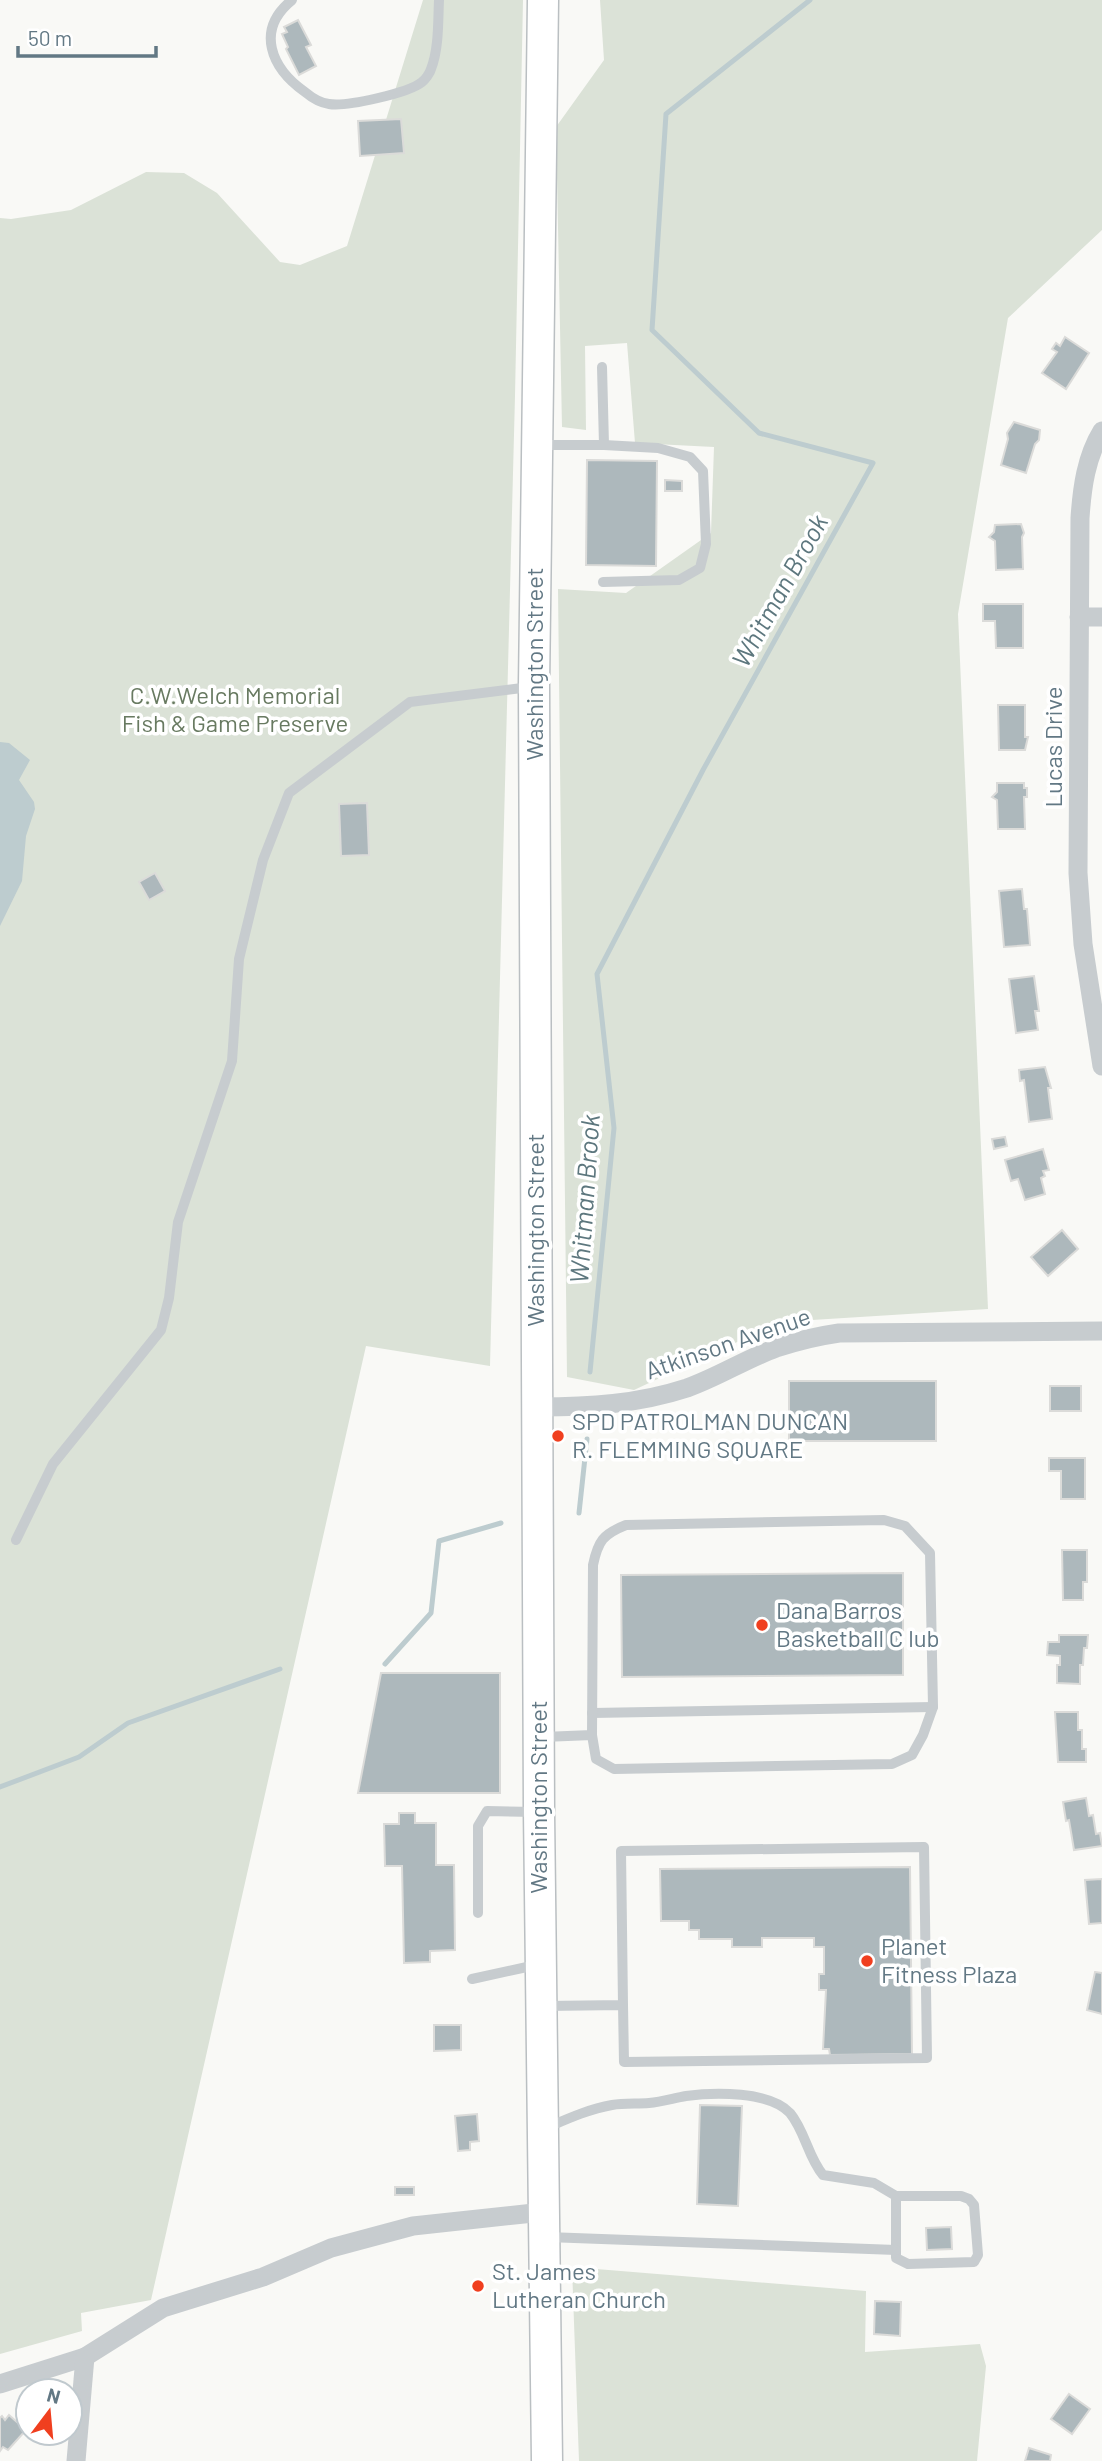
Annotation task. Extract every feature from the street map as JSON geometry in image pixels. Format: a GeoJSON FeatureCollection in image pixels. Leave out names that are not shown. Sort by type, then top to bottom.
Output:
{"type":"FeatureCollection","features":[{"type":"Feature","properties":{"kind":"main road","name":"Washington Street"},"geometry":{"type":"LineString","coordinates":[[543,0],[534,686],[540,1964],[547,2461]]}},
{"type":"Feature","properties":{"kind":"street","name":"Lucas Drive"},"geometry":{"type":"LineString","coordinates":[[1102,431],[1089,459],[1082,488],[1079,617],[1080,908],[1102,1066]]}},
{"type":"Feature","properties":{"kind":"street"},"geometry":{"type":"LineString","coordinates":[[1079,617],[1102,617]]}},
{"type":"Feature","properties":{"kind":"street","name":"Atkinson Avenue"},"geometry":{"type":"LineString","coordinates":[[538,1407],[620,1404],[656,1397],[690,1387],[774,1349],[839,1333],[1102,1331]]}},
{"type":"Feature","properties":{"kind":"street"},"geometry":{"type":"LineString","coordinates":[[0,2384],[85,2357],[163,2308],[262,2277],[331,2248],[414,2226],[543,2224]]}},
{"type":"Feature","properties":{"kind":"street"},"geometry":{"type":"LineString","coordinates":[[76,2461],[85,2357]]}},
{"type":"Feature","properties":{"kind":"lane"},"geometry":{"type":"LineString","coordinates":[[292,0],[275,18],[271,29],[276,64],[292,83],[328,104],[397,94],[423,82],[431,69],[439,0]]}},
{"type":"Feature","properties":{"kind":"lane"},"geometry":{"type":"LineString","coordinates":[[602,368],[604,445]]}},
{"type":"Feature","properties":{"kind":"lane"},"geometry":{"type":"LineString","coordinates":[[537,445],[604,445],[658,449],[691,457],[703,471],[706,544],[700,568],[679,580],[603,582]]}},
{"type":"Feature","properties":{"kind":"lane"},"geometry":{"type":"LineString","coordinates":[[16,1539],[53,1464],[161,1330],[169,1298],[178,1222],[232,1061],[239,959],[263,860],[289,793],[410,702],[534,686]]}},
{"type":"Feature","properties":{"kind":"lane"},"geometry":{"type":"LineString","coordinates":[[884,1520],[905,1526],[930,1553],[933,1707],[912,1755],[892,1764],[614,1769],[596,1759],[592,1735],[593,1565],[597,1547],[609,1532],[626,1525],[884,1520]]}},
{"type":"Feature","properties":{"kind":"lane"},"geometry":{"type":"LineString","coordinates":[[592,1713],[933,1707]]}},
{"type":"Feature","properties":{"kind":"lane"},"geometry":{"type":"LineString","coordinates":[[539,1737],[592,1735]]}},
{"type":"Feature","properties":{"kind":"lane"},"geometry":{"type":"LineString","coordinates":[[478,1913],[478,1826],[487,1811],[539,1812]]}},
{"type":"Feature","properties":{"kind":"lane"},"geometry":{"type":"LineString","coordinates":[[924,1847],[927,2059],[624,2062],[623,2005],[621,1851],[924,1847]]}},
{"type":"Feature","properties":{"kind":"lane"},"geometry":{"type":"LineString","coordinates":[[472,1979],[540,1964]]}},
{"type":"Feature","properties":{"kind":"lane"},"geometry":{"type":"LineString","coordinates":[[541,2006],[623,2005]]}},
{"type":"Feature","properties":{"kind":"lane"},"geometry":{"type":"LineString","coordinates":[[542,2129],[613,2105],[652,2103],[701,2094],[769,2099],[789,2112],[806,2140],[815,2165],[823,2175],[874,2183],[896,2196],[961,2196],[969,2199],[974,2205],[978,2255],[974,2262],[908,2264],[896,2258],[896,2196]]}},
{"type":"Feature","properties":{"kind":"lane"},"geometry":{"type":"LineString","coordinates":[[543,2224],[896,2250]]}},
{"type":"Feature","properties":{"kind":"green space","name":"C.W.Welch Memorial Fish & Game Preserve"},"geometry":{"type":"Polygon","coordinates":[[[423,0],[523,0],[490,1366],[366,1346],[151,2300],[81,2313],[82,2331],[0,2354],[0,218],[11,219],[71,210],[146,172],[184,173],[217,193],[280,262],[300,265],[347,246],[423,0]]]}},
{"type":"Feature","properties":{"kind":"green space"},"geometry":{"type":"Polygon","coordinates":[[[600,0],[1102,0],[1102,230],[1008,318],[958,614],[988,1309],[780,1322],[634,1390],[567,1377],[558,589],[626,593],[711,533],[714,447],[635,443],[627,343],[585,346],[586,430],[562,427],[556,127],[604,60],[600,0]]]}},
{"type":"Feature","properties":{"kind":"green space"},"geometry":{"type":"Polygon","coordinates":[[[572,2267],[866,2291],[865,2352],[980,2344],[986,2366],[977,2461],[579,2461],[572,2267]]]}},
{"type":"Feature","properties":{"kind":"shaded area"},"geometry":{"type":"Polygon","coordinates":[[[0,742],[9,743],[30,760],[19,780],[34,802],[35,809],[26,836],[22,881],[0,926],[0,742]]]}},
{"type":"Feature","properties":{"kind":"building"},"geometry":{"type":"Polygon","coordinates":[[[298,20],[311,45],[306,47],[316,66],[299,75],[282,34],[287,32],[284,27],[298,20]]]}},
{"type":"Feature","properties":{"kind":"building"},"geometry":{"type":"Polygon","coordinates":[[[401,119],[404,153],[360,156],[358,121],[401,119]]]}},
{"type":"Feature","properties":{"kind":"building"},"geometry":{"type":"Polygon","coordinates":[[[1065,337],[1089,353],[1066,389],[1042,373],[1057,352],[1052,349],[1056,343],[1060,346],[1065,337]]]}},
{"type":"Feature","properties":{"kind":"building"},"geometry":{"type":"Polygon","coordinates":[[[1014,422],[1040,430],[1039,440],[1035,444],[1026,473],[1001,465],[1007,433],[1014,422]]]}},
{"type":"Feature","properties":{"kind":"building"},"geometry":{"type":"Polygon","coordinates":[[[587,460],[657,461],[656,566],[586,565],[587,460]]]}},
{"type":"Feature","properties":{"kind":"building"},"geometry":{"type":"Polygon","coordinates":[[[665,480],[682,481],[682,491],[665,491],[665,480]]]}},
{"type":"Feature","properties":{"kind":"building"},"geometry":{"type":"Polygon","coordinates":[[[1021,524],[1024,533],[1023,569],[996,570],[995,541],[989,537],[994,532],[995,525],[1021,524]]]}},
{"type":"Feature","properties":{"kind":"building"},"geometry":{"type":"Polygon","coordinates":[[[983,604],[1023,604],[1023,648],[996,648],[995,621],[983,621],[983,604]]]}},
{"type":"Feature","properties":{"kind":"building"},"geometry":{"type":"Polygon","coordinates":[[[998,705],[1025,705],[1025,737],[1028,737],[1025,750],[999,750],[998,705]]]}},
{"type":"Feature","properties":{"kind":"building"},"geometry":{"type":"Polygon","coordinates":[[[997,783],[1024,783],[1024,788],[1027,788],[1027,797],[1024,797],[1025,829],[998,829],[997,800],[992,797],[997,792],[997,783]]]}},
{"type":"Feature","properties":{"kind":"building"},"geometry":{"type":"Polygon","coordinates":[[[367,803],[369,855],[341,856],[339,804],[367,803]]]}},
{"type":"Feature","properties":{"kind":"building"},"geometry":{"type":"Polygon","coordinates":[[[155,873],[165,891],[149,900],[139,882],[155,873]]]}},
{"type":"Feature","properties":{"kind":"building"},"geometry":{"type":"Polygon","coordinates":[[[1022,889],[1024,909],[1027,909],[1030,945],[1004,947],[999,891],[1022,889]]]}},
{"type":"Feature","properties":{"kind":"building"},"geometry":{"type":"Polygon","coordinates":[[[1034,976],[1039,1011],[1035,1011],[1038,1030],[1016,1033],[1009,979],[1034,976]]]}},
{"type":"Feature","properties":{"kind":"building"},"geometry":{"type":"Polygon","coordinates":[[[1045,1067],[1051,1088],[1048,1088],[1052,1119],[1029,1122],[1024,1080],[1020,1081],[1019,1070],[1045,1067]]]}},
{"type":"Feature","properties":{"kind":"building"},"geometry":{"type":"Polygon","coordinates":[[[1005,1137],[1007,1146],[994,1149],[992,1139],[1005,1137]]]}},
{"type":"Feature","properties":{"kind":"building"},"geometry":{"type":"Polygon","coordinates":[[[1043,1149],[1049,1170],[1043,1171],[1045,1176],[1041,1178],[1045,1194],[1025,1200],[1018,1179],[1011,1181],[1005,1160],[1043,1149]]]}},
{"type":"Feature","properties":{"kind":"building"},"geometry":{"type":"Polygon","coordinates":[[[1062,1230],[1078,1249],[1048,1276],[1031,1257],[1062,1230]]]}},
{"type":"Feature","properties":{"kind":"building"},"geometry":{"type":"Polygon","coordinates":[[[789,1381],[936,1381],[936,1441],[789,1441],[789,1381]]]}},
{"type":"Feature","properties":{"kind":"building"},"geometry":{"type":"Polygon","coordinates":[[[1050,1386],[1081,1386],[1081,1411],[1050,1411],[1050,1386]]]}},
{"type":"Feature","properties":{"kind":"building"},"geometry":{"type":"Polygon","coordinates":[[[1049,1458],[1085,1458],[1085,1499],[1061,1499],[1061,1471],[1049,1471],[1049,1458]]]}},
{"type":"Feature","properties":{"kind":"building"},"geometry":{"type":"Polygon","coordinates":[[[1062,1550],[1087,1550],[1087,1582],[1083,1582],[1083,1600],[1063,1600],[1062,1550]]]}},
{"type":"Feature","properties":{"kind":"building","name":"Dana Barros Basketball C lub"},"geometry":{"type":"Polygon","coordinates":[[[903,1573],[903,1675],[622,1677],[621,1575],[903,1573]]]}},
{"type":"Feature","properties":{"kind":"building"},"geometry":{"type":"Polygon","coordinates":[[[1059,1635],[1088,1635],[1083,1665],[1080,1665],[1080,1684],[1057,1683],[1060,1656],[1047,1655],[1048,1642],[1059,1642],[1059,1635]]]}},
{"type":"Feature","properties":{"kind":"building"},"geometry":{"type":"Polygon","coordinates":[[[381,1673],[500,1673],[500,1793],[358,1793],[381,1673]]]}},
{"type":"Feature","properties":{"kind":"building"},"geometry":{"type":"Polygon","coordinates":[[[1055,1712],[1078,1712],[1078,1730],[1082,1730],[1082,1749],[1086,1749],[1086,1762],[1058,1762],[1055,1712]]]}},
{"type":"Feature","properties":{"kind":"building"},"geometry":{"type":"Polygon","coordinates":[[[1086,1798],[1089,1816],[1093,1815],[1096,1834],[1100,1833],[1102,1846],[1074,1850],[1063,1802],[1086,1798]]]}},
{"type":"Feature","properties":{"kind":"building"},"geometry":{"type":"Polygon","coordinates":[[[399,1813],[415,1813],[415,1823],[436,1823],[436,1865],[454,1865],[455,1950],[430,1951],[430,1962],[404,1963],[402,1866],[385,1866],[384,1824],[399,1824],[399,1813]]]}},
{"type":"Feature","properties":{"kind":"building","name":"Planet Fitness Plaza"},"geometry":{"type":"Polygon","coordinates":[[[910,1867],[912,2054],[830,2055],[829,2049],[823,2049],[826,1990],[819,1990],[819,1974],[824,1974],[824,1947],[814,1947],[814,1938],[762,1938],[762,1947],[732,1947],[732,1939],[699,1939],[699,1930],[689,1930],[689,1921],[661,1921],[660,1869],[910,1867]]]}},
{"type":"Feature","properties":{"kind":"building"},"geometry":{"type":"Polygon","coordinates":[[[1102,1879],[1102,1923],[1089,1924],[1085,1880],[1102,1879]]]}},
{"type":"Feature","properties":{"kind":"building"},"geometry":{"type":"Polygon","coordinates":[[[1095,1972],[1102,1973],[1102,2014],[1087,2010],[1095,1972]]]}},
{"type":"Feature","properties":{"kind":"building"},"geometry":{"type":"Polygon","coordinates":[[[434,2025],[461,2025],[461,2050],[434,2051],[434,2025]]]}},
{"type":"Feature","properties":{"kind":"building"},"geometry":{"type":"Polygon","coordinates":[[[700,2105],[742,2106],[738,2206],[697,2204],[700,2105]]]}},
{"type":"Feature","properties":{"kind":"building"},"geometry":{"type":"Polygon","coordinates":[[[477,2114],[479,2141],[470,2142],[470,2150],[458,2151],[455,2116],[477,2114]]]}},
{"type":"Feature","properties":{"kind":"building"},"geometry":{"type":"Polygon","coordinates":[[[395,2187],[414,2187],[414,2195],[395,2195],[395,2187]]]}},
{"type":"Feature","properties":{"kind":"building"},"geometry":{"type":"Polygon","coordinates":[[[951,2227],[952,2249],[927,2250],[926,2228],[951,2227]]]}},
{"type":"Feature","properties":{"kind":"building"},"geometry":{"type":"Polygon","coordinates":[[[875,2301],[901,2302],[900,2336],[874,2334],[875,2301]]]}},
{"type":"Feature","properties":{"kind":"building"},"geometry":{"type":"Polygon","coordinates":[[[1069,2394],[1090,2409],[1072,2434],[1051,2419],[1069,2394]]]}},
{"type":"Feature","properties":{"kind":"building"},"geometry":{"type":"Polygon","coordinates":[[[9,2415],[14,2419],[14,2443],[8,2450],[3,2447],[0,2451],[0,2418],[2,2416],[5,2420],[9,2415]]]}},
{"type":"Feature","properties":{"kind":"building"},"geometry":{"type":"Polygon","coordinates":[[[1029,2448],[1051,2455],[1050,2461],[1025,2461],[1029,2448]]]}},
{"type":"Feature","properties":{"kind":"waterway","name":"Whitman Brook"},"geometry":{"type":"LineString","coordinates":[[590,1372],[614,1128],[597,974],[703,770],[873,463],[759,433],[652,330],[666,114],[810,0]]}},
{"type":"Feature","properties":{"kind":"waterway","name":"Whitman Brook"},"geometry":{"type":"LineString","coordinates":[[579,1513],[587,1439]]}},
{"type":"Feature","properties":{"kind":"waterway","name":"Whitman Brook"},"geometry":{"type":"LineString","coordinates":[[385,1664],[431,1613],[439,1541],[501,1523]]}},
{"type":"Feature","properties":{"kind":"waterway","name":"Whitman Brook"},"geometry":{"type":"LineString","coordinates":[[0,1787],[79,1757],[128,1723],[280,1669]]}},
{"type":"Feature","properties":{"kind":"place","name":"SPD PATROLMAN DUNCAN R. FLEMMING SQUARE"},"geometry":{"type":"Point","coordinates":[558,1436]}},
{"type":"Feature","properties":{"kind":"place","name":"Dana Barros Basketball C lub"},"geometry":{"type":"Point","coordinates":[762,1625]}},
{"type":"Feature","properties":{"kind":"place","name":"Planet Fitness Plaza"},"geometry":{"type":"Point","coordinates":[867,1961]}},
{"type":"Feature","properties":{"kind":"place","name":"St. James Lutheran Church"},"geometry":{"type":"Point","coordinates":[478,2286]}}]}
